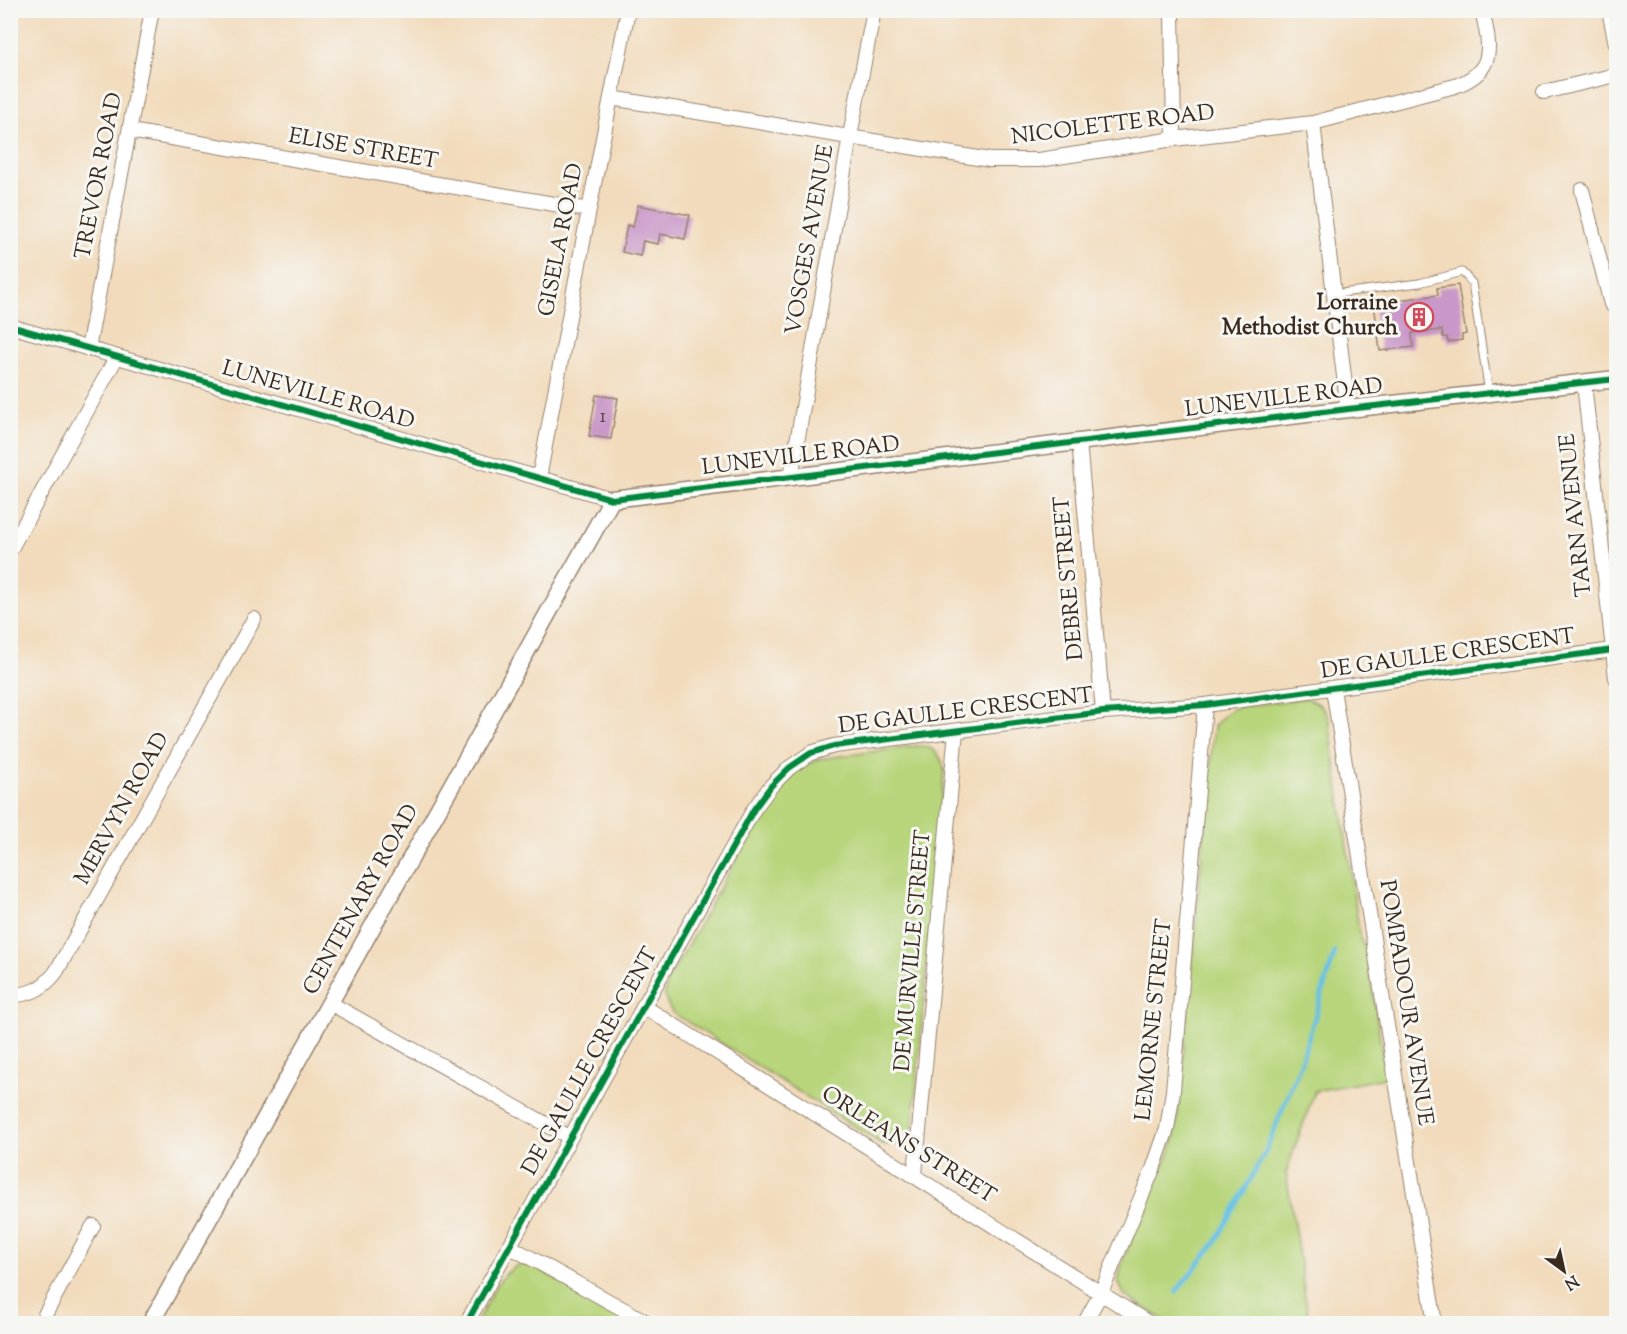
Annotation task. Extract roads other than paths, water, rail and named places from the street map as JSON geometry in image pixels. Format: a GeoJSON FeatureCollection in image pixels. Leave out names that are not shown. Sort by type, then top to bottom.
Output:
{"type":"FeatureCollection","features":[{"type":"Feature","properties":{"kind":"street","name":"TREVOR ROAD"},"geometry":{"type":"LineString","coordinates":[[88,349],[152,10]]}},
{"type":"Feature","properties":{"kind":"street","name":"GISELA ROAD"},"geometry":{"type":"LineString","coordinates":[[539,478],[628,10]]}},
{"type":"Feature","properties":{"kind":"street","name":"VOSGES AVENUE"},"geometry":{"type":"LineString","coordinates":[[791,477],[874,10]]}},
{"type":"Feature","properties":{"kind":"street"},"geometry":{"type":"LineString","coordinates":[[1172,10],[1174,139]]}},
{"type":"Feature","properties":{"kind":"street","name":"NICOLETTE ROAD"},"geometry":{"type":"LineString","coordinates":[[610,99],[990,160],[1039,160],[1174,139],[1313,123],[1467,82],[1478,74],[1489,57],[1490,45],[1482,10]]}},
{"type":"Feature","properties":{"kind":"street"},"geometry":{"type":"LineString","coordinates":[[1609,10],[1617,44]]}},
{"type":"Feature","properties":{"kind":"street"},"geometry":{"type":"LineString","coordinates":[[1544,92],[1617,75]]}},
{"type":"Feature","properties":{"kind":"street"},"geometry":{"type":"LineString","coordinates":[[1313,123],[1348,409]]}},
{"type":"Feature","properties":{"kind":"street","name":"ELISE STREET"},"geometry":{"type":"LineString","coordinates":[[130,131],[589,210]]}},
{"type":"Feature","properties":{"kind":"street"},"geometry":{"type":"LineString","coordinates":[[1582,190],[1611,279],[1611,304]]}},
{"type":"Feature","properties":{"kind":"street","name":"LUNEVILLE ROAD"},"geometry":{"type":"LineString","coordinates":[[10,326],[612,498],[1348,409],[1617,379]]}},
{"type":"Feature","properties":{"kind":"street"},"geometry":{"type":"LineString","coordinates":[[10,550],[116,358]]}},
{"type":"Feature","properties":{"kind":"street","name":"TARN AVENUE"},"geometry":{"type":"LineString","coordinates":[[1584,383],[1617,678]]}},
{"type":"Feature","properties":{"kind":"street","name":"DEBRE STREET"},"geometry":{"type":"LineString","coordinates":[[1079,441],[1103,712]]}},
{"type":"Feature","properties":{"kind":"street","name":"CENTENARY ROAD"},"geometry":{"type":"LineString","coordinates":[[150,1323],[612,498]]}},
{"type":"Feature","properties":{"kind":"street","name":"MERVYN ROAD"},"geometry":{"type":"LineString","coordinates":[[10,996],[37,991],[48,983],[56,972],[254,619]]}},
{"type":"Feature","properties":{"kind":"street","name":"DE GAULLE CRESCENT"},"geometry":{"type":"LineString","coordinates":[[466,1323],[754,810],[771,786],[789,768],[811,753],[834,746],[1103,712],[1205,705],[1613,651]]}},
{"type":"Feature","properties":{"kind":"street","name":"POMPADOUR AVENUE"},"geometry":{"type":"LineString","coordinates":[[1333,689],[1435,1323]]}},
{"type":"Feature","properties":{"kind":"street","name":"LEMORNE STREET"},"geometry":{"type":"LineString","coordinates":[[1084,1323],[1101,1293],[1153,1169],[1167,1129],[1173,1090],[1205,705]]}},
{"type":"Feature","properties":{"kind":"street","name":"DE MURVILLE STREET"},"geometry":{"type":"LineString","coordinates":[[915,1174],[956,731]]}},
{"type":"Feature","properties":{"kind":"street"},"geometry":{"type":"LineString","coordinates":[[330,1003],[569,1137]]}},
{"type":"Feature","properties":{"kind":"street","name":"ORLEANS STREET"},"geometry":{"type":"LineString","coordinates":[[643,1006],[1150,1323]]}},
{"type":"Feature","properties":{"kind":"street"},"geometry":{"type":"LineString","coordinates":[[40,1323],[93,1226]]}},
{"type":"Feature","properties":{"kind":"street"},"geometry":{"type":"LineString","coordinates":[[509,1246],[650,1323]]}},
{"type":"Feature","properties":{"kind":"lane"},"geometry":{"type":"LineString","coordinates":[[1334,294],[1419,283],[1462,272],[1472,284],[1489,393]]}},
{"type":"Feature","properties":{"kind":"waterway"},"geometry":{"type":"LineString","coordinates":[[1176,1292],[1216,1242],[1265,1153],[1300,1065],[1335,952]]}},
{"type":"Feature","properties":{"kind":"place","name":"Lorraine Methodist Church"},"geometry":{"type":"Point","coordinates":[1419,317]}}]}
